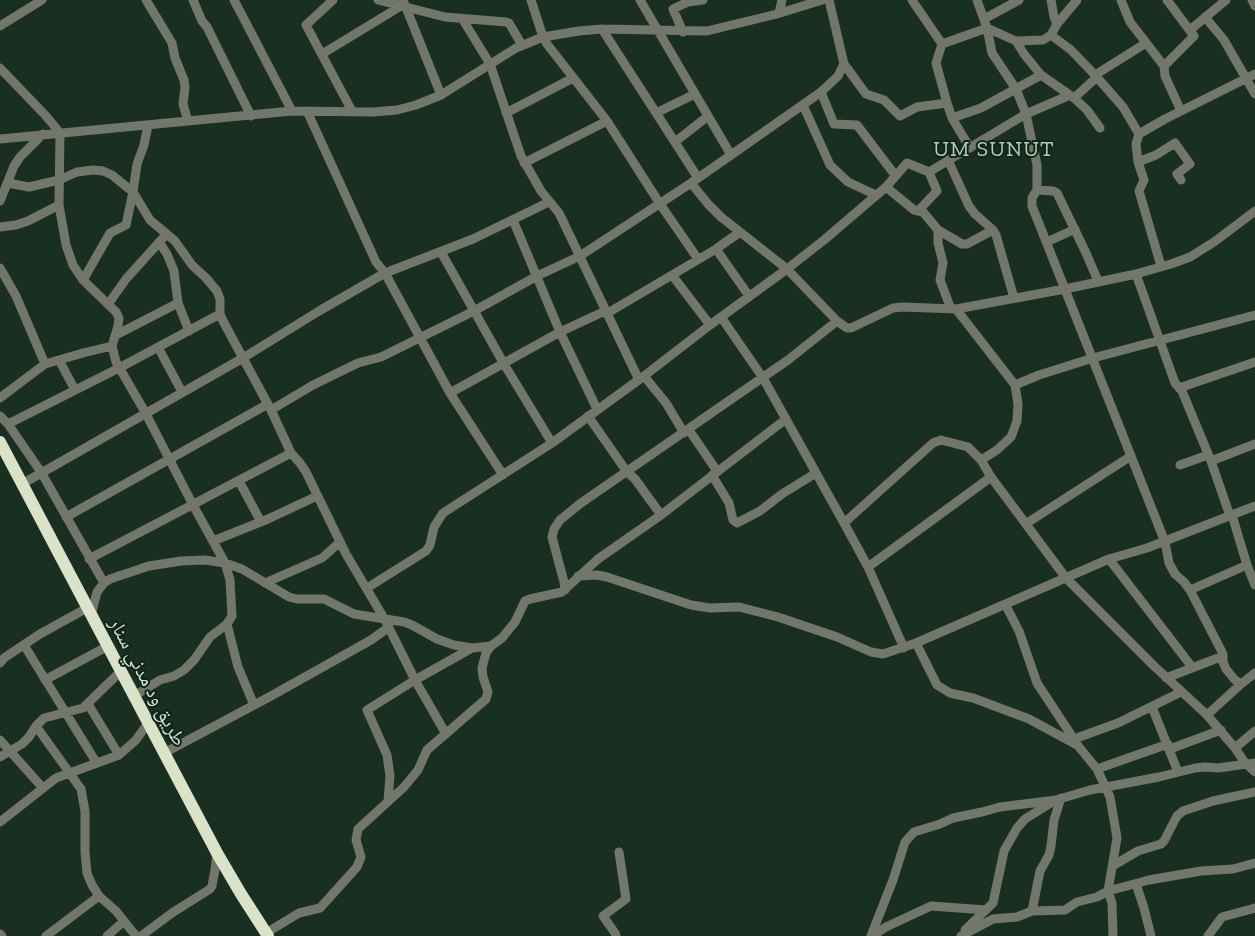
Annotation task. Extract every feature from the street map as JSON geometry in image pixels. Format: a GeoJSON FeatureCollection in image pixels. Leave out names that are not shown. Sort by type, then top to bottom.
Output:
{"type":"FeatureCollection","features":[{"type":"Feature","properties":{"kind":"highway","name":"طريق ود مدني سنار"},"geometry":{"type":"LineString","coordinates":[[0,442],[217,853],[240,894],[267,935]]}},
{"type":"Feature","properties":{"kind":"street"},"geometry":{"type":"LineString","coordinates":[[0,26],[42,0]]}},
{"type":"Feature","properties":{"kind":"street"},"geometry":{"type":"LineString","coordinates":[[193,0],[202,22],[206,26],[251,116]]}},
{"type":"Feature","properties":{"kind":"street"},"geometry":{"type":"LineString","coordinates":[[234,0],[292,111]]}},
{"type":"Feature","properties":{"kind":"street"},"geometry":{"type":"LineString","coordinates":[[333,0],[306,26],[352,111]]}},
{"type":"Feature","properties":{"kind":"street"},"geometry":{"type":"LineString","coordinates":[[378,0],[403,4],[431,14],[463,20],[506,22],[522,45]]}},
{"type":"Feature","properties":{"kind":"street"},"geometry":{"type":"LineString","coordinates":[[531,0],[543,37],[607,121],[698,260]]}},
{"type":"Feature","properties":{"kind":"street"},"geometry":{"type":"LineString","coordinates":[[640,0],[731,155]]}},
{"type":"Feature","properties":{"kind":"street"},"geometry":{"type":"LineString","coordinates":[[684,32],[673,9],[688,2],[703,0]]}},
{"type":"Feature","properties":{"kind":"street"},"geometry":{"type":"LineString","coordinates":[[779,13],[782,0]]}},
{"type":"Feature","properties":{"kind":"street"},"geometry":{"type":"LineString","coordinates":[[0,139],[292,111],[373,112],[397,110],[441,95],[522,45],[543,37],[602,29],[707,31],[822,0]]}},
{"type":"Feature","properties":{"kind":"street"},"geometry":{"type":"LineString","coordinates":[[829,0],[844,64],[866,94],[884,100],[900,116],[917,108],[946,103]]}},
{"type":"Feature","properties":{"kind":"street"},"geometry":{"type":"LineString","coordinates":[[912,0],[942,44]]}},
{"type":"Feature","properties":{"kind":"street"},"geometry":{"type":"LineString","coordinates":[[977,0],[987,28],[992,53],[1016,89],[1026,114],[1036,161],[1037,190],[1032,198],[1032,206],[1165,542],[1172,570],[1190,590],[1223,656],[1226,670],[1241,684]]}},
{"type":"Feature","properties":{"kind":"street"},"geometry":{"type":"LineString","coordinates":[[984,19],[1019,0]]}},
{"type":"Feature","properties":{"kind":"street"},"geometry":{"type":"LineString","coordinates":[[1051,0],[1057,24]]}},
{"type":"Feature","properties":{"kind":"street"},"geometry":{"type":"LineString","coordinates":[[970,148],[952,118],[946,103],[936,62],[937,54],[942,44],[987,28],[1016,41],[1043,40],[1051,35],[1057,24],[1077,0]]}},
{"type":"Feature","properties":{"kind":"street"},"geometry":{"type":"LineString","coordinates":[[1121,0],[1130,22],[1164,66],[1165,76],[1181,111]]}},
{"type":"Feature","properties":{"kind":"street"},"geometry":{"type":"LineString","coordinates":[[1164,66],[1193,37],[1193,34],[1168,0]]}},
{"type":"Feature","properties":{"kind":"street"},"geometry":{"type":"LineString","coordinates":[[1190,30],[1226,0]]}},
{"type":"Feature","properties":{"kind":"street"},"geometry":{"type":"LineString","coordinates":[[1252,0],[1255,6]]}},
{"type":"Feature","properties":{"kind":"street"},"geometry":{"type":"LineString","coordinates":[[149,1],[170,39],[184,80],[183,104],[188,121]]}},
{"type":"Feature","properties":{"kind":"street"},"geometry":{"type":"LineString","coordinates":[[322,54],[403,4]]}},
{"type":"Feature","properties":{"kind":"street"},"geometry":{"type":"LineString","coordinates":[[403,4],[441,95]]}},
{"type":"Feature","properties":{"kind":"street"},"geometry":{"type":"LineString","coordinates":[[1205,17],[1224,40],[1255,94]]}},
{"type":"Feature","properties":{"kind":"street"},"geometry":{"type":"LineString","coordinates":[[463,20],[490,64],[524,163],[549,202],[559,213],[606,312],[641,378],[666,404],[714,473],[729,503],[733,520],[737,522],[760,511],[816,472]]}},
{"type":"Feature","properties":{"kind":"street"},"geometry":{"type":"LineString","coordinates":[[602,29],[675,142],[708,204],[787,269],[837,321],[847,328],[893,308],[954,309],[1065,289],[1136,274],[1178,262],[1199,252],[1255,211]]}},
{"type":"Feature","properties":{"kind":"street"},"geometry":{"type":"LineString","coordinates":[[1051,35],[1071,50],[1096,76],[1123,107],[1140,134]]}},
{"type":"Feature","properties":{"kind":"street"},"geometry":{"type":"LineString","coordinates":[[1016,41],[1041,75],[1072,96],[1087,110],[1100,128]]}},
{"type":"Feature","properties":{"kind":"street"},"geometry":{"type":"LineString","coordinates":[[929,172],[1026,114],[1072,96],[1096,76],[1146,43]]}},
{"type":"Feature","properties":{"kind":"street"},"geometry":{"type":"LineString","coordinates":[[66,517],[170,459],[297,393],[358,363],[381,357],[580,256],[660,204],[822,92],[838,76],[844,64]]}},
{"type":"Feature","properties":{"kind":"street"},"geometry":{"type":"LineString","coordinates":[[0,68],[60,132],[60,205],[66,245],[73,265],[83,280],[109,303],[119,318],[112,346],[119,368],[146,412],[225,564],[230,580],[232,616],[227,624],[210,637],[194,660],[184,670],[174,676],[160,680],[134,696]]}},
{"type":"Feature","properties":{"kind":"street"},"geometry":{"type":"LineString","coordinates":[[1161,266],[1139,191],[1144,180],[1138,162],[1136,143],[1140,134],[1255,74]]}},
{"type":"Feature","properties":{"kind":"street"},"geometry":{"type":"LineString","coordinates":[[952,118],[980,108],[1041,75]]}},
{"type":"Feature","properties":{"kind":"street"},"geometry":{"type":"LineString","coordinates":[[506,113],[574,78]]}},
{"type":"Feature","properties":{"kind":"street"},"geometry":{"type":"LineString","coordinates":[[822,92],[834,124],[857,125],[895,175]]}},
{"type":"Feature","properties":{"kind":"street"},"geometry":{"type":"LineString","coordinates":[[656,113],[695,94]]}},
{"type":"Feature","properties":{"kind":"street"},"geometry":{"type":"LineString","coordinates":[[803,105],[830,165],[848,182],[876,195]]}},
{"type":"Feature","properties":{"kind":"street"},"geometry":{"type":"LineString","coordinates":[[307,111],[372,254],[379,267],[385,273],[450,393],[503,475]]}},
{"type":"Feature","properties":{"kind":"street"},"geometry":{"type":"LineString","coordinates":[[675,142],[708,116]]}},
{"type":"Feature","properties":{"kind":"street"},"geometry":{"type":"LineString","coordinates":[[524,163],[607,121]]}},
{"type":"Feature","properties":{"kind":"street"},"geometry":{"type":"LineString","coordinates":[[83,280],[110,233],[126,225],[137,164],[144,145],[148,125]]}},
{"type":"Feature","properties":{"kind":"street"},"geometry":{"type":"LineString","coordinates":[[0,201],[14,166],[20,157],[43,134]]}},
{"type":"Feature","properties":{"kind":"street"},"geometry":{"type":"LineString","coordinates":[[1138,162],[1156,155],[1175,144],[1190,164],[1177,174],[1181,180]]}},
{"type":"Feature","properties":{"kind":"street"},"geometry":{"type":"LineString","coordinates":[[948,160],[969,206],[993,230],[1000,247],[1014,298]]}},
{"type":"Feature","properties":{"kind":"street"},"geometry":{"type":"LineString","coordinates":[[367,588],[426,552],[430,545],[434,526],[443,513],[552,443],[787,269],[886,187],[907,163],[929,172],[936,191],[918,211]]}},
{"type":"Feature","properties":{"kind":"street"},"geometry":{"type":"LineString","coordinates":[[8,183],[29,187],[60,180],[85,170],[103,171],[116,178],[133,192],[150,220],[175,241],[192,266],[217,291],[220,298],[220,314],[270,407],[290,453],[300,463],[340,542],[387,624],[415,680],[446,734]]}},
{"type":"Feature","properties":{"kind":"street"},"geometry":{"type":"LineString","coordinates":[[886,187],[904,203],[923,212],[938,230],[964,244],[993,230]]}},
{"type":"Feature","properties":{"kind":"street"},"geometry":{"type":"LineString","coordinates":[[1037,190],[1056,191],[1098,281]]}},
{"type":"Feature","properties":{"kind":"street"},"geometry":{"type":"LineString","coordinates":[[22,484],[243,358],[385,273],[441,252],[549,202]]}},
{"type":"Feature","properties":{"kind":"street"},"geometry":{"type":"LineString","coordinates":[[0,227],[16,225],[60,205]]}},
{"type":"Feature","properties":{"kind":"street"},"geometry":{"type":"LineString","coordinates":[[513,220],[560,332],[597,409]]}},
{"type":"Feature","properties":{"kind":"street"},"geometry":{"type":"LineString","coordinates":[[1047,242],[1075,229]]}},
{"type":"Feature","properties":{"kind":"street"},"geometry":{"type":"LineString","coordinates":[[938,230],[938,243],[943,263],[940,280],[954,309],[1015,385],[1018,404],[1017,421],[1011,437],[997,450],[981,460]]}},
{"type":"Feature","properties":{"kind":"street"},"geometry":{"type":"LineString","coordinates":[[450,393],[560,332],[606,312],[698,260],[740,232]]}},
{"type":"Feature","properties":{"kind":"street"},"geometry":{"type":"LineString","coordinates":[[109,303],[126,279],[167,233]]}},
{"type":"Feature","properties":{"kind":"street"},"geometry":{"type":"LineString","coordinates":[[159,242],[167,254],[174,271],[178,303],[189,331]]}},
{"type":"Feature","properties":{"kind":"street"},"geometry":{"type":"LineString","coordinates":[[716,248],[749,296]]}},
{"type":"Feature","properties":{"kind":"street"},"geometry":{"type":"LineString","coordinates":[[441,252],[504,364],[552,443]]}},
{"type":"Feature","properties":{"kind":"street"},"geometry":{"type":"LineString","coordinates":[[0,268],[16,296],[45,364]]}},
{"type":"Feature","properties":{"kind":"street"},"geometry":{"type":"LineString","coordinates":[[1136,274],[1175,383],[1182,391],[1209,458],[1255,585]]}},
{"type":"Feature","properties":{"kind":"street"},"geometry":{"type":"LineString","coordinates":[[672,275],[710,325]]}},
{"type":"Feature","properties":{"kind":"street"},"geometry":{"type":"LineString","coordinates":[[116,334],[178,303]]}},
{"type":"Feature","properties":{"kind":"street"},"geometry":{"type":"LineString","coordinates":[[8,424],[220,314]]}},
{"type":"Feature","properties":{"kind":"street"},"geometry":{"type":"LineString","coordinates":[[1015,385],[1092,358],[1255,315]]}},
{"type":"Feature","properties":{"kind":"street"},"geometry":{"type":"LineString","coordinates":[[721,317],[763,378],[816,472],[868,567],[904,648]]}},
{"type":"Feature","properties":{"kind":"street"},"geometry":{"type":"LineString","coordinates":[[565,590],[552,537],[554,529],[560,520],[581,503],[763,378],[837,321]]}},
{"type":"Feature","properties":{"kind":"street"},"geometry":{"type":"LineString","coordinates":[[0,398],[45,364],[112,346]]}},
{"type":"Feature","properties":{"kind":"street"},"geometry":{"type":"LineString","coordinates":[[158,347],[182,392]]}},
{"type":"Feature","properties":{"kind":"street"},"geometry":{"type":"LineString","coordinates":[[58,360],[75,390]]}},
{"type":"Feature","properties":{"kind":"street"},"geometry":{"type":"LineString","coordinates":[[1179,388],[1255,362]]}},
{"type":"Feature","properties":{"kind":"street"},"geometry":{"type":"LineString","coordinates":[[0,416],[8,424],[41,472],[104,583]]}},
{"type":"Feature","properties":{"kind":"street"},"geometry":{"type":"LineString","coordinates":[[588,416],[660,515]]}},
{"type":"Feature","properties":{"kind":"street"},"geometry":{"type":"LineString","coordinates":[[267,935],[299,913],[316,910],[325,904],[357,867],[362,857],[356,840],[358,829],[404,787],[418,770],[427,750],[486,700],[488,696],[482,668],[486,653],[515,622],[525,601],[558,594],[565,590],[598,559],[660,515],[786,419]]}},
{"type":"Feature","properties":{"kind":"street"},"geometry":{"type":"LineString","coordinates":[[844,523],[937,440],[968,447],[981,460],[991,477],[1066,578],[1166,678],[1207,715],[1221,730],[1245,763],[1255,772]]}},
{"type":"Feature","properties":{"kind":"street"},"geometry":{"type":"LineString","coordinates":[[1180,465],[1255,444]]}},
{"type":"Feature","properties":{"kind":"street"},"geometry":{"type":"LineString","coordinates":[[89,558],[290,453]]}},
{"type":"Feature","properties":{"kind":"street"},"geometry":{"type":"LineString","coordinates":[[1027,523],[1131,456]]}},
{"type":"Feature","properties":{"kind":"street"},"geometry":{"type":"LineString","coordinates":[[868,567],[991,477]]}},
{"type":"Feature","properties":{"kind":"street"},"geometry":{"type":"LineString","coordinates":[[239,481],[261,522]]}},
{"type":"Feature","properties":{"kind":"street"},"geometry":{"type":"LineString","coordinates":[[213,541],[318,496]]}},
{"type":"Feature","properties":{"kind":"street"},"geometry":{"type":"LineString","coordinates":[[578,576],[597,575],[607,577],[691,605],[710,608],[739,607],[778,617],[818,630],[877,654],[904,648],[1109,559],[1165,542],[1255,506]]}},
{"type":"Feature","properties":{"kind":"street"},"geometry":{"type":"LineString","coordinates":[[265,583],[322,558],[340,542]]}},
{"type":"Feature","properties":{"kind":"street"},"geometry":{"type":"LineString","coordinates":[[1109,559],[1192,667]]}},
{"type":"Feature","properties":{"kind":"street"},"geometry":{"type":"LineString","coordinates":[[0,663],[4,658],[24,645],[89,612],[104,583],[127,572],[149,566],[181,561],[205,560],[242,569],[289,597],[297,599],[324,599],[354,614],[387,624],[404,622],[437,639],[454,645],[472,648],[491,646]]}},
{"type":"Feature","properties":{"kind":"street"},"geometry":{"type":"LineString","coordinates":[[1190,590],[1247,566]]}},
{"type":"Feature","properties":{"kind":"street"},"geometry":{"type":"LineString","coordinates":[[1005,604],[1019,631],[1037,683],[1077,743],[1097,769],[1107,787],[1112,804],[1117,838],[1114,865],[1108,891],[1112,902],[1113,936]]}},
{"type":"Feature","properties":{"kind":"street"},"geometry":{"type":"LineString","coordinates":[[227,624],[238,667],[254,705]]}},
{"type":"Feature","properties":{"kind":"street"},"geometry":{"type":"LineString","coordinates":[[164,753],[371,640],[387,624]]}},
{"type":"Feature","properties":{"kind":"street"},"geometry":{"type":"LineString","coordinates":[[916,643],[937,685],[950,693],[973,698],[1029,719],[1077,743]]}},
{"type":"Feature","properties":{"kind":"street"},"geometry":{"type":"LineString","coordinates":[[24,645],[64,713],[96,762]]}},
{"type":"Feature","properties":{"kind":"street"},"geometry":{"type":"LineString","coordinates":[[45,680],[108,646]]}},
{"type":"Feature","properties":{"kind":"street"},"geometry":{"type":"LineString","coordinates":[[388,801],[390,776],[387,755],[367,710],[472,648]]}},
{"type":"Feature","properties":{"kind":"street"},"geometry":{"type":"LineString","coordinates":[[1166,678],[1223,656]]}},
{"type":"Feature","properties":{"kind":"street"},"geometry":{"type":"LineString","coordinates":[[0,757],[22,744],[44,718],[78,710],[88,704],[121,671]]}},
{"type":"Feature","properties":{"kind":"street"},"geometry":{"type":"LineString","coordinates":[[1207,715],[1255,673]]}},
{"type":"Feature","properties":{"kind":"street"},"geometry":{"type":"LineString","coordinates":[[1077,743],[1181,692]]}},
{"type":"Feature","properties":{"kind":"street"},"geometry":{"type":"LineString","coordinates":[[88,704],[119,755]]}},
{"type":"Feature","properties":{"kind":"street"},"geometry":{"type":"LineString","coordinates":[[1152,707],[1178,772]]}},
{"type":"Feature","properties":{"kind":"street"},"geometry":{"type":"LineString","coordinates":[[0,822],[56,778],[119,755],[136,740],[148,723]]}},
{"type":"Feature","properties":{"kind":"street"},"geometry":{"type":"LineString","coordinates":[[36,726],[81,789],[85,811],[87,873],[99,896],[136,936]]}},
{"type":"Feature","properties":{"kind":"street"},"geometry":{"type":"LineString","coordinates":[[1097,769],[1221,730]]}},
{"type":"Feature","properties":{"kind":"street"},"geometry":{"type":"LineString","coordinates":[[1235,748],[1255,731]]}},
{"type":"Feature","properties":{"kind":"street"},"geometry":{"type":"LineString","coordinates":[[0,740],[42,788]]}},
{"type":"Feature","properties":{"kind":"street"},"geometry":{"type":"LineString","coordinates":[[871,936],[885,904],[905,842],[914,832],[953,818],[1000,807],[1058,799],[1078,793],[1205,767],[1218,768],[1255,762]]}},
{"type":"Feature","properties":{"kind":"street"},"geometry":{"type":"LineString","coordinates":[[1114,865],[1138,851],[1161,844],[1180,813],[1197,806],[1255,792]]}},
{"type":"Feature","properties":{"kind":"street"},"geometry":{"type":"LineString","coordinates":[[961,936],[992,903],[1004,851],[1017,828],[1025,820],[1058,799]]}},
{"type":"Feature","properties":{"kind":"street"},"geometry":{"type":"LineString","coordinates":[[1032,911],[1040,871],[1049,855],[1058,799]]}},
{"type":"Feature","properties":{"kind":"street"},"geometry":{"type":"LineString","coordinates":[[616,936],[603,916],[626,899],[619,852]]}},
{"type":"Feature","properties":{"kind":"street"},"geometry":{"type":"LineString","coordinates":[[141,936],[172,913],[210,889],[217,853]]}},
{"type":"Feature","properties":{"kind":"street"},"geometry":{"type":"LineString","coordinates":[[961,936],[994,919],[1017,917],[1032,911],[1065,910],[1078,902],[1097,897],[1108,891],[1136,884],[1201,871],[1234,868],[1255,863]]}},
{"type":"Feature","properties":{"kind":"street"},"geometry":{"type":"LineString","coordinates":[[1136,884],[1151,936]]}},
{"type":"Feature","properties":{"kind":"street"},"geometry":{"type":"LineString","coordinates":[[46,936],[99,896]]}},
{"type":"Feature","properties":{"kind":"street"},"geometry":{"type":"LineString","coordinates":[[871,936],[932,906],[986,910]]}},
{"type":"Feature","properties":{"kind":"street"},"geometry":{"type":"LineString","coordinates":[[1208,936],[1222,916],[1255,908]]}},
{"type":"Feature","properties":{"kind":"street"},"geometry":{"type":"LineString","coordinates":[[107,936],[124,921]]}},
{"type":"Feature","properties":{"kind":"street"},"geometry":{"type":"LineString","coordinates":[[977,936],[980,925]]}},
{"type":"Feature","properties":{"kind":"district","name":"UM SUNUT"},"geometry":{"type":"Point","coordinates":[994,150]}}]}
